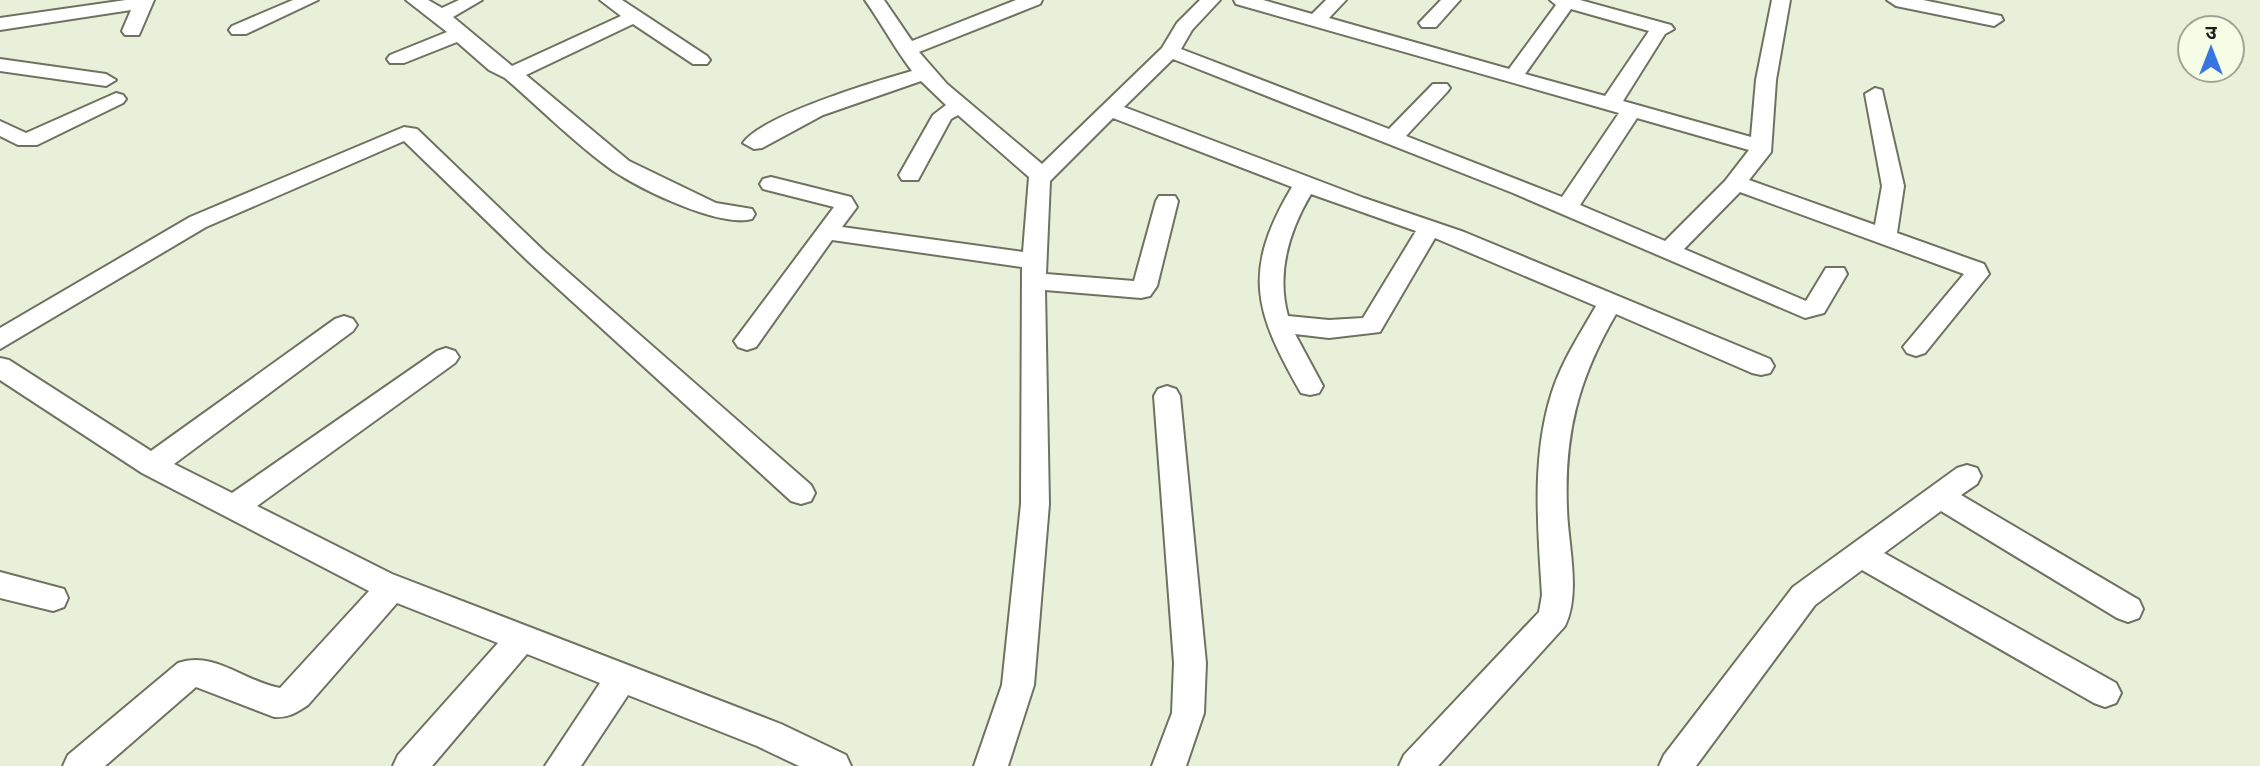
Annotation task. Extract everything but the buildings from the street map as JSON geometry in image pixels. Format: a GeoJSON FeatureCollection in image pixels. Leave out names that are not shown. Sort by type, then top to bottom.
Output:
{"type":"FeatureCollection","features":[{"type":"Feature","properties":{"kind":"street"},"geometry":{"type":"LineString","coordinates":[[239,30],[309,0]]}},
{"type":"Feature","properties":{"kind":"street"},"geometry":{"type":"LineString","coordinates":[[415,0],[441,16],[496,66],[512,74],[621,166],[711,210],[744,214]]}},
{"type":"Feature","properties":{"kind":"street"},"geometry":{"type":"LineString","coordinates":[[441,16],[474,0]]}},
{"type":"Feature","properties":{"kind":"street"},"geometry":{"type":"LineString","coordinates":[[608,0],[700,60]]}},
{"type":"Feature","properties":{"kind":"street"},"geometry":{"type":"LineString","coordinates":[[874,0],[890,16],[897,37],[925,74],[1040,175]]}},
{"type":"Feature","properties":{"kind":"street"},"geometry":{"type":"LineString","coordinates":[[906,50],[1033,0]]}},
{"type":"Feature","properties":{"kind":"street"},"geometry":{"type":"LineString","coordinates":[[991,766],[1018,685],[1035,504],[1034,271],[1040,175],[1170,51],[1184,27],[1211,0]]}},
{"type":"Feature","properties":{"kind":"street"},"geometry":{"type":"LineString","coordinates":[[1243,0],[1761,147]]}},
{"type":"Feature","properties":{"kind":"street"},"geometry":{"type":"LineString","coordinates":[[1316,20],[1337,0]]}},
{"type":"Feature","properties":{"kind":"street"},"geometry":{"type":"LineString","coordinates":[[1429,23],[1451,0]]}},
{"type":"Feature","properties":{"kind":"street"},"geometry":{"type":"LineString","coordinates":[[1668,251],[1736,183],[1761,147],[1766,80],[1781,0]]}},
{"type":"Feature","properties":{"kind":"street"},"geometry":{"type":"LineString","coordinates":[[1896,0],[1994,20]]}},
{"type":"Feature","properties":{"kind":"street"},"geometry":{"type":"LineString","coordinates":[[1,13],[144,1],[132,30]]}},
{"type":"Feature","properties":{"kind":"street"},"geometry":{"type":"LineString","coordinates":[[1513,77],[1563,1],[1660,32],[1567,207]]}},
{"type":"Feature","properties":{"kind":"street"},"geometry":{"type":"LineString","coordinates":[[512,74],[634,17]]}},
{"type":"Feature","properties":{"kind":"street"},"geometry":{"type":"LineString","coordinates":[[397,59],[459,34]]}},
{"type":"Feature","properties":{"kind":"street"},"geometry":{"type":"LineString","coordinates":[[1170,51],[1567,207],[1805,310],[1815,307],[1835,274]]}},
{"type":"Feature","properties":{"kind":"street"},"geometry":{"type":"LineString","coordinates":[[0,65],[106,80]]}},
{"type":"Feature","properties":{"kind":"street"},"geometry":{"type":"LineString","coordinates":[[754,143],[780,126],[824,106],[925,74]]}},
{"type":"Feature","properties":{"kind":"street"},"geometry":{"type":"LineString","coordinates":[[1392,138],[1440,88]]}},
{"type":"Feature","properties":{"kind":"street"},"geometry":{"type":"LineString","coordinates":[[1875,94],[1893,186],[1885,237]]}},
{"type":"Feature","properties":{"kind":"street"},"geometry":{"type":"LineString","coordinates":[[0,127],[18,139],[29,140],[116,99]]}},
{"type":"Feature","properties":{"kind":"street"},"geometry":{"type":"LineString","coordinates":[[910,175],[943,115],[961,105]]}},
{"type":"Feature","properties":{"kind":"street"},"geometry":{"type":"LineString","coordinates":[[1110,109],[1306,184],[1430,227],[1761,366]]}},
{"type":"Feature","properties":{"kind":"street"},"geometry":{"type":"LineString","coordinates":[[0,340],[198,222],[404,133],[410,134],[537,257],[801,493]]}},
{"type":"Feature","properties":{"kind":"street"},"geometry":{"type":"LineString","coordinates":[[1736,183],[1976,270],[1977,274],[1916,347]]}},
{"type":"Feature","properties":{"kind":"street"},"geometry":{"type":"LineString","coordinates":[[747,341],[846,207],[843,202],[771,184]]}},
{"type":"Feature","properties":{"kind":"street"},"geometry":{"type":"LineString","coordinates":[[1306,184],[1284,218],[1276,245],[1270,295],[1278,323],[1310,386]]}},
{"type":"Feature","properties":{"kind":"street"},"geometry":{"type":"LineString","coordinates":[[827,232],[1141,290],[1145,286],[1167,201]]}},
{"type":"Feature","properties":{"kind":"street"},"geometry":{"type":"LineString","coordinates":[[1278,323],[1329,329],[1371,326],[1430,227]]}},
{"type":"Feature","properties":{"kind":"street"},"geometry":{"type":"LineString","coordinates":[[1416,766],[1554,617],[1557,596],[1552,465],[1561,410],[1576,363],[1611,302]]}},
{"type":"Feature","properties":{"kind":"street"},"geometry":{"type":"LineString","coordinates":[[152,465],[344,325]]}},
{"type":"Feature","properties":{"kind":"street"},"geometry":{"type":"LineString","coordinates":[[234,507],[446,358]]}},
{"type":"Feature","properties":{"kind":"street"},"geometry":{"type":"LineString","coordinates":[[0,367],[152,465],[392,587],[769,735],[834,766]]}},
{"type":"Feature","properties":{"kind":"street"},"geometry":{"type":"LineString","coordinates":[[1167,396],[1191,663],[1188,713],[1168,766]]}},
{"type":"Feature","properties":{"kind":"street"},"geometry":{"type":"LineString","coordinates":[[1677,766],[1800,600],[1967,475]]}},
{"type":"Feature","properties":{"kind":"street"},"geometry":{"type":"LineString","coordinates":[[1939,496],[2128,609]]}},
{"type":"Feature","properties":{"kind":"street"},"geometry":{"type":"LineString","coordinates":[[1860,554],[2105,693]]}},
{"type":"Feature","properties":{"kind":"street"},"geometry":{"type":"LineString","coordinates":[[0,585],[52,598]]}},
{"type":"Feature","properties":{"kind":"street"},"geometry":{"type":"LineString","coordinates":[[80,766],[189,673],[203,673],[274,702],[284,702],[296,695],[392,587]]}},
{"type":"Feature","properties":{"kind":"street"},"geometry":{"type":"LineString","coordinates":[[410,766],[522,638]]}},
{"type":"Feature","properties":{"kind":"street"},"geometry":{"type":"LineString","coordinates":[[562,766],[622,677]]}}]}
